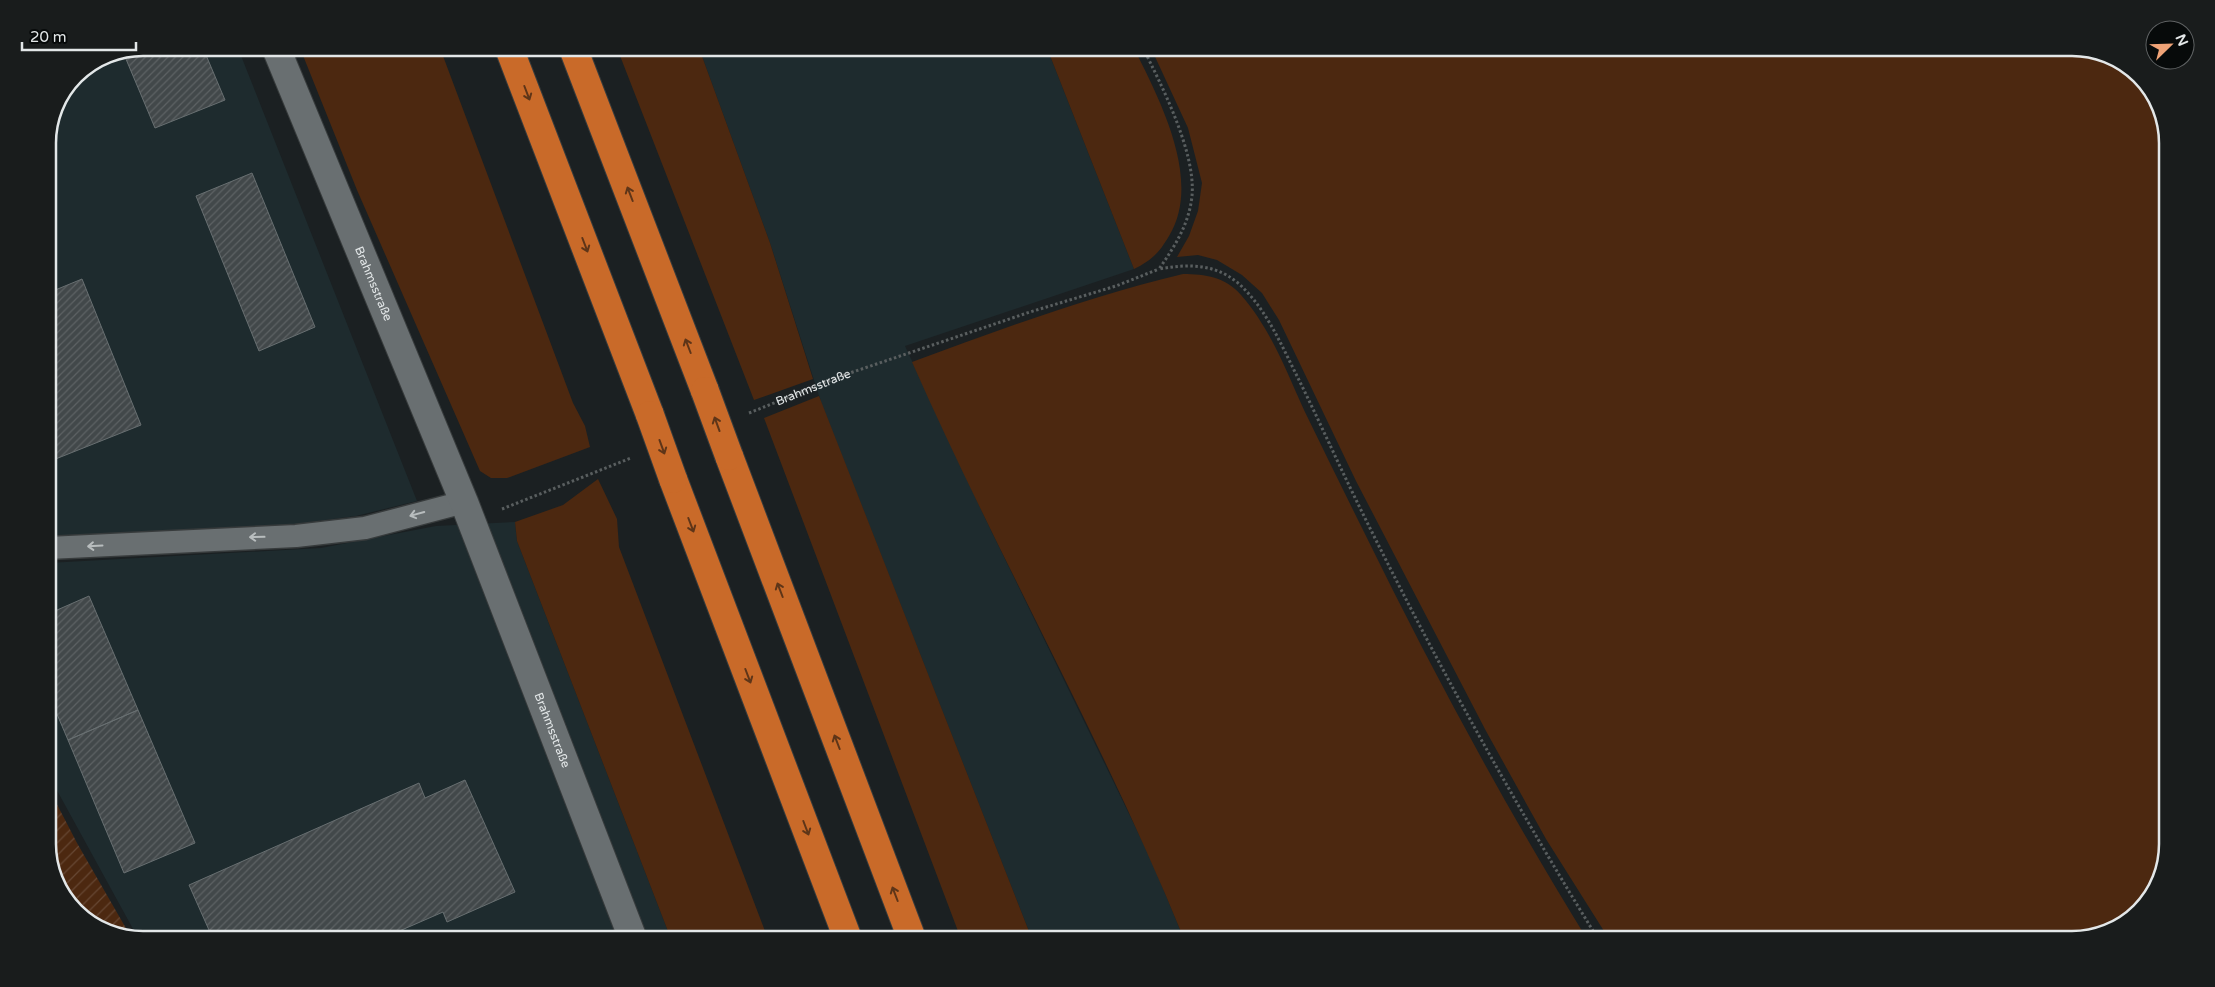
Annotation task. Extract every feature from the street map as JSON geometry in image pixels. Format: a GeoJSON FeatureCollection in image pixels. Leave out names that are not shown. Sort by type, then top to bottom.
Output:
{"type":"FeatureCollection","features":[{"type":"Feature","properties":{"kind":"highway"},"geometry":{"type":"LineString","coordinates":[[512,56],[845,931]]}},
{"type":"Feature","properties":{"kind":"highway"},"geometry":{"type":"LineString","coordinates":[[576,56],[706,392],[909,931]]}},
{"type":"Feature","properties":{"kind":"street","name":"Brahmsstraße"},"geometry":{"type":"LineString","coordinates":[[279,56],[468,511],[630,931]]}},
{"type":"Feature","properties":{"kind":"lane"},"geometry":{"type":"LineString","coordinates":[[56,548],[296,536],[365,528],[468,511]]}},
{"type":"Feature","properties":{"kind":"path"},"geometry":{"type":"LineString","coordinates":[[1146,56],[1182,140],[1190,175],[1192,195],[1182,233],[1158,269]]}},
{"type":"Feature","properties":{"kind":"path","name":"Brahmsstraße"},"geometry":{"type":"LineString","coordinates":[[744,414],[844,375],[1030,312],[1116,286],[1158,269],[1186,265],[1209,267],[1224,273],[1237,282],[1248,294],[1271,325],[1363,514],[1483,746],[1593,931]]}},
{"type":"Feature","properties":{"kind":"path"},"geometry":{"type":"LineString","coordinates":[[468,511],[635,457]]}},
{"type":"Feature","properties":{"kind":"shaded area"},"geometry":{"type":"Polygon","coordinates":[[[144,56],[241,56],[417,501],[356,516],[271,527],[56,539],[56,138],[59,121],[65,105],[74,90],[100,68],[116,61],[144,56]]]}},
{"type":"Feature","properties":{"kind":"shaded area"},"geometry":{"type":"Polygon","coordinates":[[[303,56],[443,56],[573,403],[585,426],[590,447],[507,478],[491,478],[480,471],[357,190],[303,56]]]}},
{"type":"Feature","properties":{"kind":"shaded area"},"geometry":{"type":"Polygon","coordinates":[[[620,56],[702,56],[770,243],[813,379],[754,400],[620,56]]]}},
{"type":"Feature","properties":{"kind":"shaded area"},"geometry":{"type":"Polygon","coordinates":[[[702,56],[1050,56],[1134,269],[905,346],[986,520],[1150,857],[1181,931],[1029,931],[822,405],[770,243],[702,56]]]}},
{"type":"Feature","properties":{"kind":"shaded area"},"geometry":{"type":"Polygon","coordinates":[[[1050,56],[1138,56],[1165,115],[1174,140],[1179,165],[1181,190],[1178,214],[1169,236],[1158,252],[1134,269],[1050,56]]]}},
{"type":"Feature","properties":{"kind":"shaded area"},"geometry":{"type":"Polygon","coordinates":[[[1155,56],[2071,56],[2105,63],[2129,78],[2150,105],[2159,138],[2159,843],[2152,877],[2137,901],[2110,922],[2094,928],[2071,931],[1604,931],[1546,839],[1486,731],[1356,481],[1279,320],[1262,293],[1242,275],[1217,260],[1198,255],[1177,257],[1189,236],[1198,211],[1202,183],[1188,128],[1155,56]]]}},
{"type":"Feature","properties":{"kind":"shaded area"},"geometry":{"type":"Polygon","coordinates":[[[1183,274],[1207,276],[1222,280],[1241,295],[1261,321],[1277,350],[1304,410],[1390,584],[1443,687],[1528,840],[1582,931],[1181,931],[1120,793],[945,435],[912,362],[1013,325],[1114,292],[1183,274]]]}},
{"type":"Feature","properties":{"kind":"shaded area"},"geometry":{"type":"Polygon","coordinates":[[[819,396],[1029,931],[958,931],[764,418],[819,396]]]}},
{"type":"Feature","properties":{"kind":"shaded area"},"geometry":{"type":"Polygon","coordinates":[[[598,479],[617,519],[619,547],[765,931],[668,931],[517,541],[515,522],[563,505],[598,479]]]}},
{"type":"Feature","properties":{"kind":"shaded area"},"geometry":{"type":"Polygon","coordinates":[[[515,522],[517,541],[668,931],[133,930],[56,789],[56,563],[321,548],[436,526],[515,522]]]}},
{"type":"Feature","properties":{"kind":"shaded area"},"geometry":{"type":"Polygon","coordinates":[[[56,802],[126,929],[110,924],[90,913],[74,897],[68,887],[63,877],[56,849],[56,802]]]}},
{"type":"Feature","properties":{"kind":"building"},"geometry":{"type":"Polygon","coordinates":[[[144,56],[206,56],[225,100],[155,128],[126,58],[144,56]]]}},
{"type":"Feature","properties":{"kind":"building"},"geometry":{"type":"Polygon","coordinates":[[[252,173],[315,327],[259,351],[196,196],[252,173]]]}},
{"type":"Feature","properties":{"kind":"building"},"geometry":{"type":"Polygon","coordinates":[[[82,279],[141,425],[56,459],[56,290],[82,279]]]}},
{"type":"Feature","properties":{"kind":"building"},"geometry":{"type":"Polygon","coordinates":[[[89,596],[138,710],[68,740],[56,712],[56,610],[89,596]]]}},
{"type":"Feature","properties":{"kind":"building"},"geometry":{"type":"Polygon","coordinates":[[[138,710],[195,843],[124,873],[68,740],[138,710]]]}},
{"type":"Feature","properties":{"kind":"building"},"geometry":{"type":"Polygon","coordinates":[[[465,780],[515,892],[447,922],[443,912],[399,931],[209,931],[189,885],[419,783],[425,798],[465,780]]]}}]}
